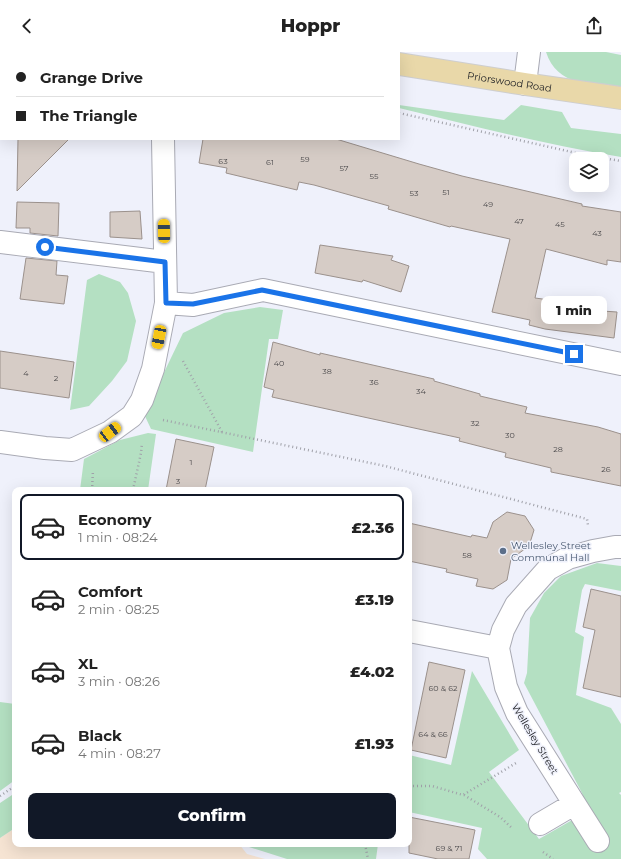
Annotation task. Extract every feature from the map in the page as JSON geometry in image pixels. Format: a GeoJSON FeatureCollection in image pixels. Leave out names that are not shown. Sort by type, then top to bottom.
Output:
{"type":"FeatureCollection","features":[{"type":"Feature","properties":{"kind":"main road","name":"Priorswood Road"},"geometry":{"type":"LineString","coordinates":[[400,64],[621,98]]}},
{"type":"Feature","properties":{"kind":"street"},"geometry":{"type":"LineString","coordinates":[[525,84],[529,52]]}},
{"type":"Feature","properties":{"kind":"street"},"geometry":{"type":"LineString","coordinates":[[0,442],[72,450],[138,420],[142,400],[153,369],[164,312],[165,262],[163,140]]}},
{"type":"Feature","properties":{"kind":"street"},"geometry":{"type":"LineString","coordinates":[[0,242],[165,262]]}},
{"type":"Feature","properties":{"kind":"street"},"geometry":{"type":"LineString","coordinates":[[164,312],[193,304],[262,290],[621,364]]}},
{"type":"Feature","properties":{"kind":"street","name":"Wellesley Street"},"geometry":{"type":"LineString","coordinates":[[598,841],[517,713],[506,687],[498,648],[503,630],[516,605],[548,569],[568,558],[593,551],[615,547],[621,548]]}},
{"type":"Feature","properties":{"kind":"street"},"geometry":{"type":"LineString","coordinates":[[412,632],[498,648]]}},
{"type":"Feature","properties":{"kind":"street"},"geometry":{"type":"LineString","coordinates":[[540,824],[574,804]]}},
{"type":"Feature","properties":{"kind":"path"},"geometry":{"type":"LineString","coordinates":[[400,113],[585,155],[621,161]]}},
{"type":"Feature","properties":{"kind":"path"},"geometry":{"type":"LineString","coordinates":[[164,312],[222,432]]}},
{"type":"Feature","properties":{"kind":"path"},"geometry":{"type":"LineString","coordinates":[[134,487],[141,453],[138,420],[158,419],[385,466],[587,520],[593,551]]}},
{"type":"Feature","properties":{"kind":"path"},"geometry":{"type":"LineString","coordinates":[[463,795],[540,749]]}},
{"type":"Feature","properties":{"kind":"path"},"geometry":{"type":"LineString","coordinates":[[412,786],[432,786],[463,795],[500,816],[515,830]]}},
{"type":"Feature","properties":{"kind":"path"},"geometry":{"type":"LineString","coordinates":[[0,796],[12,788]]}},
{"type":"Feature","properties":{"kind":"path"},"geometry":{"type":"LineString","coordinates":[[366,847],[368,859]]}},
{"type":"Feature","properties":{"kind":"path"},"geometry":{"type":"LineString","coordinates":[[542,852],[553,859]]}},
{"type":"Feature","properties":{"kind":"shaded area"},"geometry":{"type":"Polygon","coordinates":[[[12,830],[12,847],[241,847],[247,854],[265,859],[0,859],[0,838],[12,830]]]}},
{"type":"Feature","properties":{"kind":"green space"},"geometry":{"type":"Polygon","coordinates":[[[546,52],[606,52],[621,55],[621,88],[576,82],[567,78],[558,72],[551,63],[546,52]]]}},
{"type":"Feature","properties":{"kind":"green space"},"geometry":{"type":"Polygon","coordinates":[[[400,105],[504,120],[521,105],[562,112],[571,128],[621,134],[621,157],[609,155],[609,152],[593,152],[565,147],[400,108],[400,105]]]}},
{"type":"Feature","properties":{"kind":"green space"},"geometry":{"type":"Polygon","coordinates":[[[99,274],[120,282],[128,293],[136,321],[127,361],[112,381],[89,406],[70,410],[87,280],[99,274]]]}},
{"type":"Feature","properties":{"kind":"green space"},"geometry":{"type":"Polygon","coordinates":[[[260,307],[283,310],[278,339],[269,339],[253,452],[151,429],[144,414],[183,333],[224,313],[260,307]]]}},
{"type":"Feature","properties":{"kind":"green space"},"geometry":{"type":"Polygon","coordinates":[[[148,433],[156,434],[148,487],[80,487],[84,459],[120,440],[148,433]]]}},
{"type":"Feature","properties":{"kind":"green space"},"geometry":{"type":"Polygon","coordinates":[[[597,563],[621,566],[621,591],[585,584],[582,590],[575,632],[584,637],[576,695],[611,708],[621,724],[621,792],[619,793],[621,795],[621,859],[487,859],[478,849],[482,828],[412,813],[412,756],[451,765],[472,671],[519,750],[489,772],[539,839],[588,811],[582,793],[524,683],[527,673],[530,618],[544,593],[561,576],[597,563]]]}},
{"type":"Feature","properties":{"kind":"green space"},"geometry":{"type":"Polygon","coordinates":[[[0,702],[12,704],[12,782],[0,791],[0,702]]]}},
{"type":"Feature","properties":{"kind":"green space"},"geometry":{"type":"Polygon","coordinates":[[[12,795],[12,830],[0,838],[0,803],[12,795]]]}},
{"type":"Feature","properties":{"kind":"green space"},"geometry":{"type":"Polygon","coordinates":[[[249,847],[378,847],[376,859],[287,859],[249,847]]]}},
{"type":"Feature","properties":{"kind":"building"},"geometry":{"type":"Polygon","coordinates":[[[18,140],[68,140],[17,191],[18,140]]]}},
{"type":"Feature","properties":{"kind":"building"},"geometry":{"type":"Polygon","coordinates":[[[203,140],[339,140],[462,176],[582,204],[582,206],[621,212],[621,262],[607,260],[607,265],[546,249],[535,298],[603,307],[602,311],[617,312],[614,338],[545,329],[529,325],[530,320],[492,312],[510,239],[450,227],[388,209],[389,206],[314,185],[299,182],[297,190],[226,173],[227,168],[199,163],[203,140]]]}},
{"type":"Feature","properties":{"kind":"building"},"geometry":{"type":"Polygon","coordinates":[[[17,202],[59,203],[58,236],[30,233],[30,228],[16,228],[17,202]]]}},
{"type":"Feature","properties":{"kind":"building"},"geometry":{"type":"Polygon","coordinates":[[[140,211],[142,239],[110,237],[110,212],[140,211]]]}},
{"type":"Feature","properties":{"kind":"building"},"geometry":{"type":"Polygon","coordinates":[[[320,245],[393,256],[391,260],[409,266],[401,292],[363,280],[362,282],[315,273],[320,245]]]}},
{"type":"Feature","properties":{"kind":"building"},"geometry":{"type":"Polygon","coordinates":[[[26,258],[57,261],[56,275],[68,276],[64,304],[20,299],[26,258]]]}},
{"type":"Feature","properties":{"kind":"building"},"geometry":{"type":"Polygon","coordinates":[[[273,342],[320,355],[320,353],[434,379],[434,381],[480,394],[480,396],[527,407],[525,413],[598,427],[621,434],[621,486],[551,472],[551,468],[505,457],[506,453],[459,441],[460,438],[272,397],[274,390],[264,387],[273,342]]]}},
{"type":"Feature","properties":{"kind":"building"},"geometry":{"type":"Polygon","coordinates":[[[0,351],[74,362],[69,398],[0,388],[0,351]]]}},
{"type":"Feature","properties":{"kind":"building"},"geometry":{"type":"Polygon","coordinates":[[[176,439],[214,447],[206,487],[167,487],[176,439]]]}},
{"type":"Feature","properties":{"kind":"building"},"geometry":{"type":"Polygon","coordinates":[[[507,512],[525,516],[534,530],[529,546],[511,559],[507,580],[493,589],[476,586],[478,579],[446,572],[447,569],[412,562],[412,524],[471,537],[472,535],[487,538],[493,522],[507,512]]]}},
{"type":"Feature","properties":{"kind":"building"},"geometry":{"type":"Polygon","coordinates":[[[591,589],[621,596],[621,697],[583,688],[595,630],[583,627],[591,589]]]}},
{"type":"Feature","properties":{"kind":"building"},"geometry":{"type":"Polygon","coordinates":[[[429,662],[465,670],[446,758],[412,750],[429,662]]]}},
{"type":"Feature","properties":{"kind":"building"},"geometry":{"type":"Polygon","coordinates":[[[412,818],[475,830],[469,859],[438,859],[409,853],[409,847],[412,847],[412,818]]]}},
{"type":"Feature","properties":{"kind":"place","name":"Wellesley Street Communal Hall"},"geometry":{"type":"Point","coordinates":[503,551]}},
{"type":"Feature","properties":{"kind":"route"},"geometry":{"type":"LineString","coordinates":[[45,247],[165,262],[166,303],[193,304],[262,290],[574,354]]}}]}
